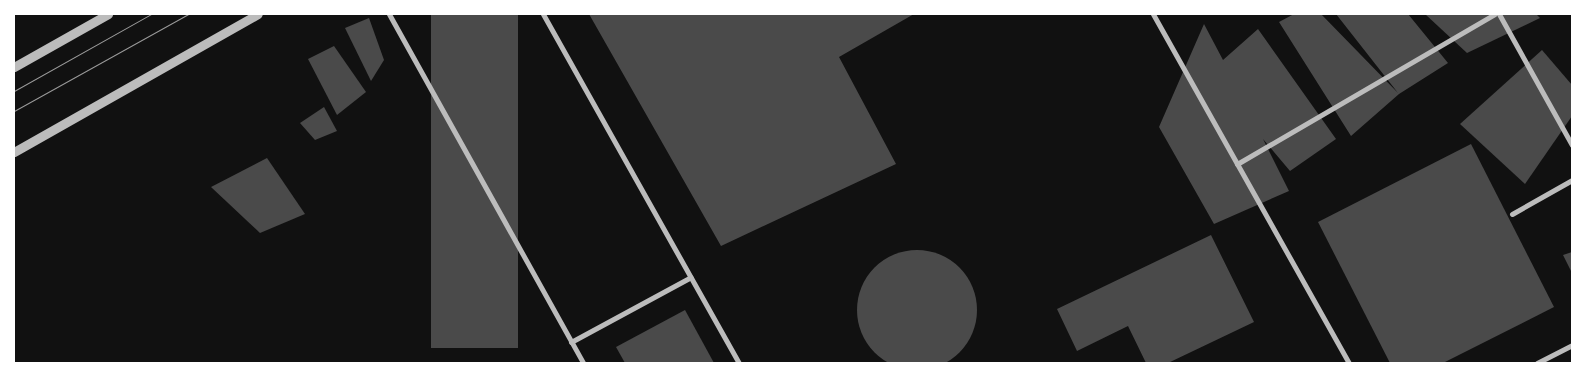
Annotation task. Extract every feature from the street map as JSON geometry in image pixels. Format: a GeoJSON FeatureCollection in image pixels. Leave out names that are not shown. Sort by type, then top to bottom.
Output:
{"type":"FeatureCollection","features":[{"type":"Feature","properties":{"kind":"street"},"geometry":{"type":"LineString","coordinates":[[14,66],[108,14]]}},
{"type":"Feature","properties":{"kind":"street"},"geometry":{"type":"LineString","coordinates":[[14,152],[258,14]]}},
{"type":"Feature","properties":{"kind":"street"},"geometry":{"type":"LineString","coordinates":[[389,14],[583,363]]}},
{"type":"Feature","properties":{"kind":"street"},"geometry":{"type":"LineString","coordinates":[[543,14],[739,363]]}},
{"type":"Feature","properties":{"kind":"street"},"geometry":{"type":"LineString","coordinates":[[1153,14],[1349,363]]}},
{"type":"Feature","properties":{"kind":"street"},"geometry":{"type":"LineString","coordinates":[[1237,164],[1497,14],[1572,145]]}},
{"type":"Feature","properties":{"kind":"street"},"geometry":{"type":"LineString","coordinates":[[1512,214],[1572,180]]}},
{"type":"Feature","properties":{"kind":"street"},"geometry":{"type":"LineString","coordinates":[[571,342],[690,277]]}},
{"type":"Feature","properties":{"kind":"street"},"geometry":{"type":"LineString","coordinates":[[1536,363],[1572,345]]}},
{"type":"Feature","properties":{"kind":"building"},"geometry":{"type":"Polygon","coordinates":[[[431,14],[518,14],[518,348],[431,348],[431,14]]]}},
{"type":"Feature","properties":{"kind":"building"},"geometry":{"type":"Polygon","coordinates":[[[589,14],[914,14],[839,57],[896,164],[721,246],[589,14]]]}},
{"type":"Feature","properties":{"kind":"building"},"geometry":{"type":"Polygon","coordinates":[[[1294,14],[1321,14],[1398,93],[1336,14],[1408,14],[1448,63],[1399,94],[1351,136],[1279,22],[1294,14]]]}},
{"type":"Feature","properties":{"kind":"building"},"geometry":{"type":"Polygon","coordinates":[[[1425,14],[1536,14],[1540,18],[1467,53],[1425,14]]]}},
{"type":"Feature","properties":{"kind":"building"},"geometry":{"type":"Polygon","coordinates":[[[369,18],[384,60],[371,81],[345,28],[369,18]]]}},
{"type":"Feature","properties":{"kind":"building"},"geometry":{"type":"Polygon","coordinates":[[[1204,24],[1223,60],[1258,29],[1336,139],[1290,171],[1263,139],[1289,191],[1214,224],[1159,127],[1204,24]]]}},
{"type":"Feature","properties":{"kind":"building"},"geometry":{"type":"Polygon","coordinates":[[[334,46],[366,92],[337,115],[308,59],[334,46]]]}},
{"type":"Feature","properties":{"kind":"building"},"geometry":{"type":"Polygon","coordinates":[[[1542,50],[1572,85],[1572,116],[1525,184],[1460,124],[1542,50]]]}},
{"type":"Feature","properties":{"kind":"building"},"geometry":{"type":"Polygon","coordinates":[[[324,107],[337,131],[315,140],[300,123],[324,107]]]}},
{"type":"Feature","properties":{"kind":"building"},"geometry":{"type":"Polygon","coordinates":[[[1471,144],[1554,307],[1443,363],[1390,363],[1318,222],[1471,144]]]}},
{"type":"Feature","properties":{"kind":"building"},"geometry":{"type":"Polygon","coordinates":[[[267,158],[305,214],[260,233],[211,187],[267,158]]]}},
{"type":"Feature","properties":{"kind":"building"},"geometry":{"type":"Polygon","coordinates":[[[1211,235],[1254,322],[1168,363],[1146,363],[1128,326],[1077,351],[1057,309],[1211,235]]]}},
{"type":"Feature","properties":{"kind":"building"},"geometry":{"type":"Polygon","coordinates":[[[917,250],[929,251],[940,255],[950,260],[959,268],[967,277],[972,287],[976,298],[976,322],[972,333],[967,343],[959,352],[950,360],[940,365],[929,369],[917,370],[905,369],[894,365],[884,360],[875,352],[867,343],[862,333],[858,322],[857,310],[858,298],[862,287],[867,277],[875,268],[884,260],[894,255],[905,251],[917,250]]]}},
{"type":"Feature","properties":{"kind":"building"},"geometry":{"type":"Polygon","coordinates":[[[1572,252],[1572,273],[1563,255],[1572,252]]]}},
{"type":"Feature","properties":{"kind":"building"},"geometry":{"type":"Polygon","coordinates":[[[685,310],[714,363],[625,363],[616,347],[685,310]]]}},
{"type":"Feature","properties":{"kind":"tram line"},"geometry":{"type":"LineString","coordinates":[[14,91],[151,14]]}},
{"type":"Feature","properties":{"kind":"tram line"},"geometry":{"type":"LineString","coordinates":[[14,111],[188,14]]}}]}
